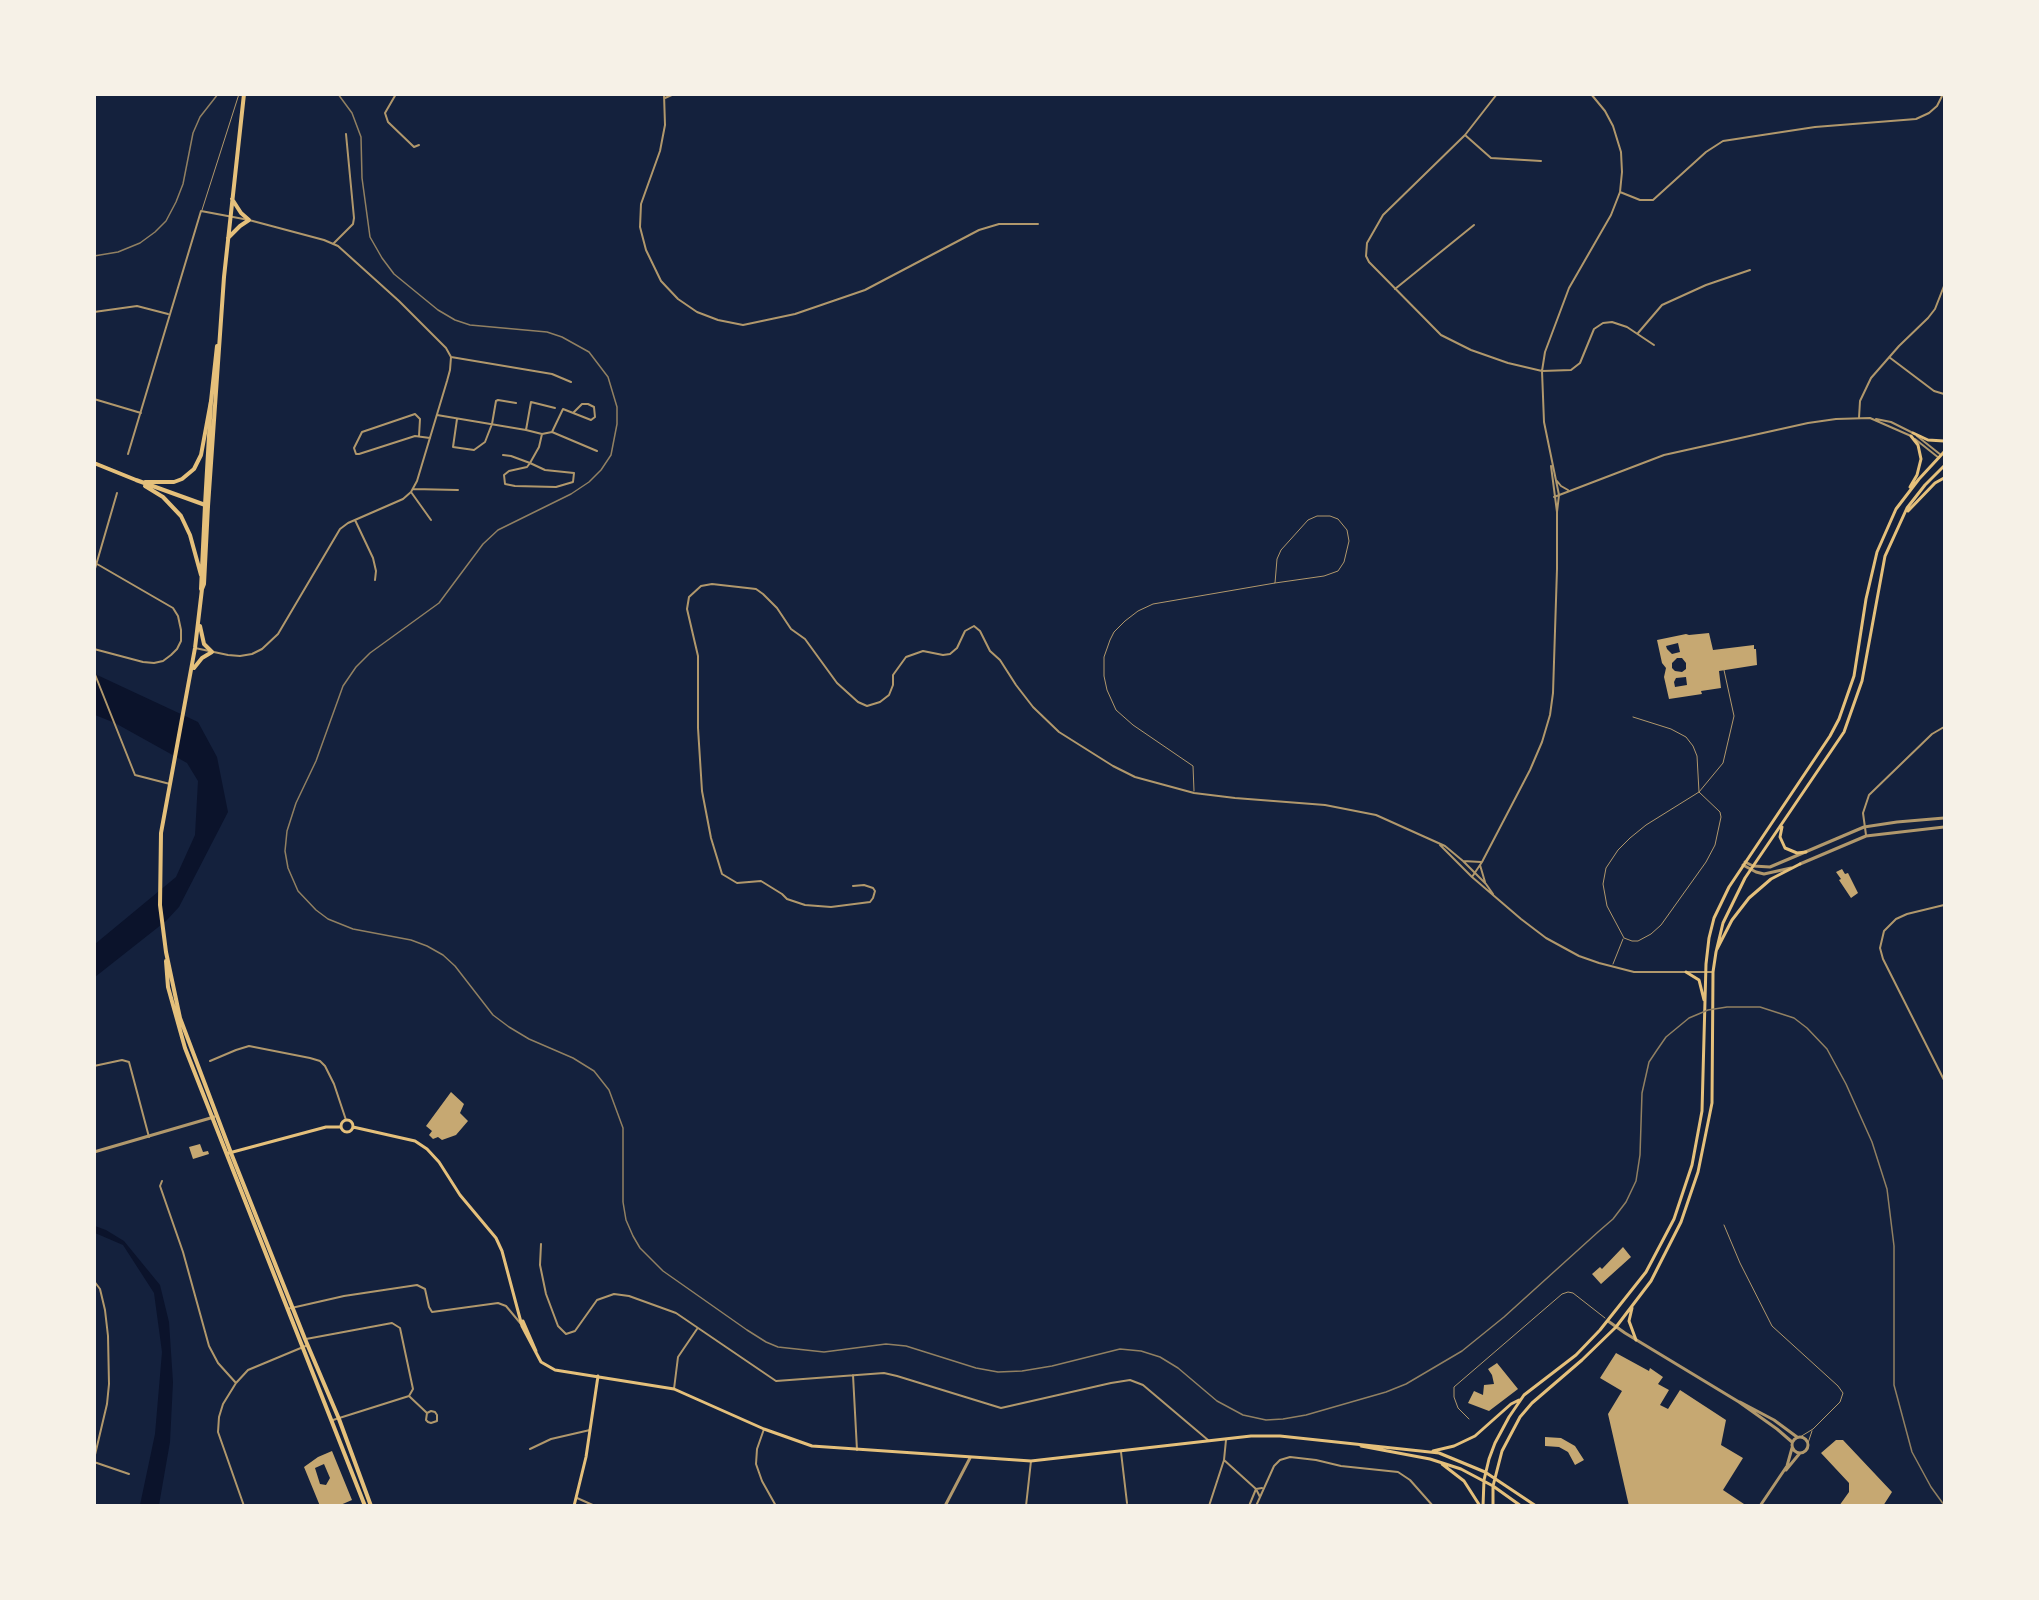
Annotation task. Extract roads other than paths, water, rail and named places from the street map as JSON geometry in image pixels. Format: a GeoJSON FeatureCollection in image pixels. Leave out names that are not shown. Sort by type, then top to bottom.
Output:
{"type":"FeatureCollection","features":[{"type":"Feature","properties":{"kind":"main road"},"geometry":{"type":"LineString","coordinates":[[136,480],[174,482],[182,479],[194,470],[201,455],[219,340],[244,94]]}},
{"type":"Feature","properties":{"kind":"main road"},"geometry":{"type":"LineString","coordinates":[[228,239],[249,220],[241,213],[232,199]]}},
{"type":"Feature","properties":{"kind":"main road"},"geometry":{"type":"LineString","coordinates":[[219,340],[216,415],[201,575],[199,622],[161,833],[160,874],[168,987],[176,1020],[303,1340],[364,1506]]}},
{"type":"Feature","properties":{"kind":"main road"},"geometry":{"type":"LineString","coordinates":[[202,589],[211,401]]}},
{"type":"Feature","properties":{"kind":"main road"},"geometry":{"type":"LineString","coordinates":[[1912,435],[1928,440],[1944,441]]}},
{"type":"Feature","properties":{"kind":"main road"},"geometry":{"type":"LineString","coordinates":[[1432,1451],[1454,1446],[1474,1436],[1511,1404],[1520,1400],[1576,1355],[1633,1290],[1658,1251],[1674,1219],[1692,1165],[1702,1111],[1706,972],[1709,938],[1714,918],[1723,897],[1839,719],[1854,676],[1866,599],[1877,552],[1888,524],[1917,475],[1921,459],[1918,445],[1912,435]]}},
{"type":"Feature","properties":{"kind":"main road"},"geometry":{"type":"LineString","coordinates":[[1907,494],[1942,455]]}},
{"type":"Feature","properties":{"kind":"main road"},"geometry":{"type":"LineString","coordinates":[[94,463],[207,505]]}},
{"type":"Feature","properties":{"kind":"main road"},"geometry":{"type":"LineString","coordinates":[[1493,1506],[1493,1486],[1502,1451],[1510,1433],[1525,1411],[1616,1327],[1651,1281],[1688,1205],[1698,1172],[1712,1103],[1713,972],[1727,912],[1752,868],[1840,739],[1850,718],[1862,681],[1886,556],[1902,518],[1925,485],[1944,464]]}},
{"type":"Feature","properties":{"kind":"main road"},"geometry":{"type":"LineString","coordinates":[[1902,518],[1935,483],[1944,478]]}},
{"type":"Feature","properties":{"kind":"main road"},"geometry":{"type":"LineString","coordinates":[[136,480],[163,497],[181,516],[190,535],[201,575]]}},
{"type":"Feature","properties":{"kind":"main road"},"geometry":{"type":"LineString","coordinates":[[190,680],[197,662],[212,652],[203,641],[199,622]]}},
{"type":"Feature","properties":{"kind":"main road"},"geometry":{"type":"LineString","coordinates":[[1784,823],[1780,837],[1785,848],[1797,853],[1806,852]]}},
{"type":"Feature","properties":{"kind":"main road"},"geometry":{"type":"LineString","coordinates":[[1716,952],[1732,920],[1749,898],[1771,879],[1800,864]]}},
{"type":"Feature","properties":{"kind":"main road"},"geometry":{"type":"LineString","coordinates":[[1686,972],[1699,980],[1705,1002]]}},
{"type":"Feature","properties":{"kind":"main road"},"geometry":{"type":"LineString","coordinates":[[341,1126],[341,1123],[346,1120],[351,1122],[353,1127]]}},
{"type":"Feature","properties":{"kind":"main road"},"geometry":{"type":"LineString","coordinates":[[229,1153],[326,1127],[341,1126],[347,1132],[353,1127]]}},
{"type":"Feature","properties":{"kind":"main road"},"geometry":{"type":"LineString","coordinates":[[353,1127],[404,1138],[420,1144],[432,1154],[460,1195],[496,1238],[502,1251],[521,1318],[536,1352]]}},
{"type":"Feature","properties":{"kind":"main road"},"geometry":{"type":"LineString","coordinates":[[1632,1306],[1629,1321],[1636,1340]]}},
{"type":"Feature","properties":{"kind":"main road"},"geometry":{"type":"LineString","coordinates":[[521,1318],[522,1326],[536,1352],[548,1367],[674,1389],[803,1444],[857,1450],[894,1450],[970,1458],[1030,1461],[1251,1436],[1280,1436],[1432,1451],[1463,1461],[1485,1472],[1536,1506]]}},
{"type":"Feature","properties":{"kind":"main road"},"geometry":{"type":"LineString","coordinates":[[305,1346],[339,1419],[371,1506]]}},
{"type":"Feature","properties":{"kind":"main road"},"geometry":{"type":"LineString","coordinates":[[574,1506],[590,1430],[598,1376]]}},
{"type":"Feature","properties":{"kind":"main road"},"geometry":{"type":"LineString","coordinates":[[1482,1506],[1485,1472],[1495,1443],[1520,1400]]}},
{"type":"Feature","properties":{"kind":"main road"},"geometry":{"type":"LineString","coordinates":[[1359,1445],[1430,1459],[1461,1469],[1484,1480],[1521,1506]]}},
{"type":"Feature","properties":{"kind":"main road"},"geometry":{"type":"LineString","coordinates":[[1430,1459],[1458,1474],[1482,1506]]}},
{"type":"Feature","properties":{"kind":"street"},"geometry":{"type":"LineString","coordinates":[[396,94],[385,112],[388,122],[414,147],[419,145]]}},
{"type":"Feature","properties":{"kind":"street"},"geometry":{"type":"LineString","coordinates":[[674,94],[665,96],[665,124],[660,151],[641,204],[640,227],[646,250],[667,287],[678,299],[697,312],[718,320],[743,325],[795,314],[865,290],[979,230],[999,224],[1038,224]]}},
{"type":"Feature","properties":{"kind":"street"},"geometry":{"type":"LineString","coordinates":[[1497,94],[1466,135],[1383,215],[1367,243],[1366,256],[1369,262],[1441,335],[1500,361],[1542,371],[1564,371],[1576,367],[1580,363],[1594,329],[1603,323],[1619,324],[1638,333],[1654,345]]}},
{"type":"Feature","properties":{"kind":"street"},"geometry":{"type":"LineString","coordinates":[[1472,877],[1530,770],[1550,715],[1555,650],[1559,495],[1544,422],[1542,371],[1547,345],[1562,305],[1611,215],[1620,192],[1622,172],[1617,139],[1605,111],[1591,94]]}},
{"type":"Feature","properties":{"kind":"street"},"geometry":{"type":"LineString","coordinates":[[1620,192],[1640,200],[1653,200],[1706,152],[1723,141],[1825,126],[1916,119],[1929,113],[1943,94]]}},
{"type":"Feature","properties":{"kind":"street"},"geometry":{"type":"LineString","coordinates":[[333,243],[349,229],[354,218],[346,134]]}},
{"type":"Feature","properties":{"kind":"street"},"geometry":{"type":"LineString","coordinates":[[1466,135],[1491,158],[1541,161]]}},
{"type":"Feature","properties":{"kind":"street"},"geometry":{"type":"LineString","coordinates":[[128,454],[201,211],[249,220],[333,243],[399,301],[446,348],[451,357],[450,370],[437,415],[412,490],[403,499],[345,525],[337,533],[273,640],[252,654],[228,655],[195,648]]}},
{"type":"Feature","properties":{"kind":"street"},"geometry":{"type":"LineString","coordinates":[[1395,289],[1474,225]]}},
{"type":"Feature","properties":{"kind":"street"},"geometry":{"type":"LineString","coordinates":[[1638,333],[1662,305],[1706,285],[1750,270]]}},
{"type":"Feature","properties":{"kind":"street"},"geometry":{"type":"LineString","coordinates":[[1859,418],[1860,401],[1871,378],[1928,318],[1935,309],[1944,286]]}},
{"type":"Feature","properties":{"kind":"street"},"geometry":{"type":"LineString","coordinates":[[94,312],[132,306],[169,314]]}},
{"type":"Feature","properties":{"kind":"street"},"geometry":{"type":"LineString","coordinates":[[451,357],[552,374],[571,382]]}},
{"type":"Feature","properties":{"kind":"street"},"geometry":{"type":"LineString","coordinates":[[1889,357],[1934,392],[1944,394]]}},
{"type":"Feature","properties":{"kind":"street"},"geometry":{"type":"LineString","coordinates":[[94,399],[141,413]]}},
{"type":"Feature","properties":{"kind":"street"},"geometry":{"type":"LineString","coordinates":[[457,418],[452,445],[454,448],[469,451],[478,449],[485,442],[492,424],[496,401],[516,403]]}},
{"type":"Feature","properties":{"kind":"street"},"geometry":{"type":"LineString","coordinates":[[526,430],[531,402],[555,408]]}},
{"type":"Feature","properties":{"kind":"street"},"geometry":{"type":"LineString","coordinates":[[552,432],[563,409],[591,420],[595,417],[594,407],[588,404],[582,404],[574,412]]}},
{"type":"Feature","properties":{"kind":"street"},"geometry":{"type":"LineString","coordinates":[[419,436],[420,419],[415,414],[362,432],[354,448],[356,454],[359,454],[419,436],[430,438]]}},
{"type":"Feature","properties":{"kind":"street"},"geometry":{"type":"LineString","coordinates":[[437,415],[542,434],[552,432],[597,451]]}},
{"type":"Feature","properties":{"kind":"street"},"geometry":{"type":"LineString","coordinates":[[1554,497],[1664,455],[1698,446],[1808,423],[1859,418],[1870,418],[1912,435],[1942,455],[1944,464]]}},
{"type":"Feature","properties":{"kind":"street"},"geometry":{"type":"LineString","coordinates":[[503,455],[530,464],[545,470],[575,473],[573,482],[556,487],[505,484],[504,475],[509,471],[530,464],[539,447],[542,434]]}},
{"type":"Feature","properties":{"kind":"street"},"geometry":{"type":"LineString","coordinates":[[1552,463],[1557,512]]}},
{"type":"Feature","properties":{"kind":"street"},"geometry":{"type":"LineString","coordinates":[[1556,478],[1559,484],[1569,491]]}},
{"type":"Feature","properties":{"kind":"street"},"geometry":{"type":"LineString","coordinates":[[412,490],[458,490]]}},
{"type":"Feature","properties":{"kind":"street"},"geometry":{"type":"LineString","coordinates":[[412,490],[430,519]]}},
{"type":"Feature","properties":{"kind":"street"},"geometry":{"type":"LineString","coordinates":[[1559,503],[1569,491]]}},
{"type":"Feature","properties":{"kind":"street"},"geometry":{"type":"LineString","coordinates":[[94,572],[117,493]]}},
{"type":"Feature","properties":{"kind":"street"},"geometry":{"type":"LineString","coordinates":[[355,520],[373,558],[376,571],[375,580]]}},
{"type":"Feature","properties":{"kind":"street"},"geometry":{"type":"LineString","coordinates":[[94,649],[154,663],[163,661],[171,655],[181,641],[178,616],[173,608],[97,564]]}},
{"type":"Feature","properties":{"kind":"street"},"geometry":{"type":"LineString","coordinates":[[854,886],[864,885],[873,888],[875,893],[870,902],[831,907],[805,905],[787,899],[760,881],[737,883],[722,874],[711,838],[702,791],[698,728],[698,656],[687,609],[689,597],[698,587],[705,584],[756,589],[774,604],[791,629],[805,639],[837,683],[858,702],[867,706],[880,702],[889,695],[894,684],[893,675],[906,657],[923,651],[950,654],[957,648],[965,631],[972,626],[980,631],[990,651],[1000,660],[1033,706],[1059,732],[1135,777],[1194,793],[1325,805],[1376,815],[1445,846],[1463,861],[1493,894]]}},
{"type":"Feature","properties":{"kind":"street"},"geometry":{"type":"LineString","coordinates":[[94,672],[135,775],[170,784]]}},
{"type":"Feature","properties":{"kind":"street"},"geometry":{"type":"LineString","coordinates":[[1866,836],[1864,804],[1869,795],[1932,735],[1944,727]]}},
{"type":"Feature","properties":{"kind":"street"},"geometry":{"type":"LineString","coordinates":[[1752,868],[1770,867],[1864,827],[1944,818]]}},
{"type":"Feature","properties":{"kind":"street"},"geometry":{"type":"LineString","coordinates":[[1744,864],[1761,874],[1769,874],[1800,864],[1866,836],[1944,827]]}},
{"type":"Feature","properties":{"kind":"street"},"geometry":{"type":"LineString","coordinates":[[1440,845],[1472,877],[1521,919],[1546,938],[1580,956],[1612,967],[1644,972],[1713,972]]}},
{"type":"Feature","properties":{"kind":"street"},"geometry":{"type":"LineString","coordinates":[[1463,861],[1481,864]]}},
{"type":"Feature","properties":{"kind":"street"},"geometry":{"type":"LineString","coordinates":[[1481,864],[1486,884]]}},
{"type":"Feature","properties":{"kind":"street"},"geometry":{"type":"LineString","coordinates":[[1944,905],[1896,919],[1884,931],[1881,948],[1888,968],[1944,1080]]}},
{"type":"Feature","properties":{"kind":"street"},"geometry":{"type":"LineString","coordinates":[[210,1061],[249,1046],[320,1061],[334,1084],[346,1120]]}},
{"type":"Feature","properties":{"kind":"street"},"geometry":{"type":"LineString","coordinates":[[94,1066],[122,1060],[129,1062],[149,1137]]}},
{"type":"Feature","properties":{"kind":"street"},"geometry":{"type":"LineString","coordinates":[[94,1152],[215,1116]]}},
{"type":"Feature","properties":{"kind":"street"},"geometry":{"type":"LineString","coordinates":[[162,1181],[160,1186],[183,1252],[209,1346],[218,1363],[236,1383]]}},
{"type":"Feature","properties":{"kind":"street"},"geometry":{"type":"LineString","coordinates":[[541,1244],[540,1265],[546,1294],[558,1326],[566,1334],[574,1331],[597,1300],[614,1294],[629,1296],[676,1313],[776,1381],[884,1373],[1001,1408],[1133,1380],[1143,1385],[1210,1442]]}},
{"type":"Feature","properties":{"kind":"street"},"geometry":{"type":"LineString","coordinates":[[94,1281],[100,1289],[105,1310],[109,1384],[107,1404],[94,1460],[129,1474]]}},
{"type":"Feature","properties":{"kind":"street"},"geometry":{"type":"LineString","coordinates":[[290,1308],[344,1296],[417,1285],[425,1289],[432,1312],[498,1303],[509,1308],[522,1326]]}},
{"type":"Feature","properties":{"kind":"street"},"geometry":{"type":"LineString","coordinates":[[1608,1321],[1739,1402],[1774,1420],[1798,1437],[1805,1438],[1808,1443],[1807,1449],[1800,1453],[1782,1474],[1760,1506]]}},
{"type":"Feature","properties":{"kind":"street"},"geometry":{"type":"LineString","coordinates":[[303,1340],[395,1323],[400,1328],[413,1389],[410,1396],[332,1420]]}},
{"type":"Feature","properties":{"kind":"street"},"geometry":{"type":"LineString","coordinates":[[674,1389],[678,1357],[697,1328]]}},
{"type":"Feature","properties":{"kind":"street"},"geometry":{"type":"LineString","coordinates":[[244,1506],[218,1432],[223,1404],[244,1373],[254,1366],[305,1346]]}},
{"type":"Feature","properties":{"kind":"street"},"geometry":{"type":"LineString","coordinates":[[853,1375],[857,1450]]}},
{"type":"Feature","properties":{"kind":"street"},"geometry":{"type":"LineString","coordinates":[[410,1396],[427,1413]]}},
{"type":"Feature","properties":{"kind":"street"},"geometry":{"type":"LineString","coordinates":[[1739,1402],[1792,1442],[1790,1459],[1782,1474]]}},
{"type":"Feature","properties":{"kind":"street"},"geometry":{"type":"LineString","coordinates":[[435,1412],[437,1421],[428,1422],[427,1413],[435,1412]]}},
{"type":"Feature","properties":{"kind":"street"},"geometry":{"type":"LineString","coordinates":[[764,1429],[757,1449],[756,1464],[762,1481],[776,1506]]}},
{"type":"Feature","properties":{"kind":"street"},"geometry":{"type":"LineString","coordinates":[[530,1449],[551,1439],[590,1430]]}},
{"type":"Feature","properties":{"kind":"street"},"geometry":{"type":"LineString","coordinates":[[1792,1442],[1798,1437]]}},
{"type":"Feature","properties":{"kind":"street"},"geometry":{"type":"LineString","coordinates":[[1209,1506],[1224,1460],[1226,1440]]}},
{"type":"Feature","properties":{"kind":"street"},"geometry":{"type":"LineString","coordinates":[[1792,1448],[1800,1453]]}},
{"type":"Feature","properties":{"kind":"street"},"geometry":{"type":"LineString","coordinates":[[1121,1452],[1127,1503]]}},
{"type":"Feature","properties":{"kind":"street"},"geometry":{"type":"LineString","coordinates":[[1256,1506],[1276,1463],[1290,1457],[1341,1466],[1398,1472],[1410,1480],[1433,1506]]}},
{"type":"Feature","properties":{"kind":"street"},"geometry":{"type":"LineString","coordinates":[[945,1506],[970,1458]]}},
{"type":"Feature","properties":{"kind":"street"},"geometry":{"type":"LineString","coordinates":[[1224,1460],[1256,1490],[1260,1497]]}},
{"type":"Feature","properties":{"kind":"street"},"geometry":{"type":"LineString","coordinates":[[1026,1506],[1030,1461]]}},
{"type":"Feature","properties":{"kind":"street"},"geometry":{"type":"LineString","coordinates":[[1256,1490],[1263,1488]]}},
{"type":"Feature","properties":{"kind":"street"},"geometry":{"type":"LineString","coordinates":[[1249,1506],[1256,1490]]}},
{"type":"Feature","properties":{"kind":"street"},"geometry":{"type":"LineString","coordinates":[[577,1498],[595,1506]]}},
{"type":"Feature","properties":{"kind":"lane"},"geometry":{"type":"LineString","coordinates":[[201,211],[239,94]]}},
{"type":"Feature","properties":{"kind":"lane"},"geometry":{"type":"LineString","coordinates":[[1194,793],[1193,766],[1133,725],[1116,710],[1104,676],[1104,657],[1110,640],[1114,632],[1125,621],[1138,611],[1153,604],[1324,576],[1338,571],[1344,562],[1348,542],[1347,530],[1343,524],[1330,516],[1317,516],[1308,520],[1281,550],[1277,559],[1275,583]]}},
{"type":"Feature","properties":{"kind":"lane"},"geometry":{"type":"LineString","coordinates":[[1633,717],[1671,729],[1686,737],[1697,756],[1699,792],[1720,812],[1720,826],[1715,845],[1670,914],[1652,934],[1638,941],[1624,938],[1607,906],[1603,884],[1606,868],[1618,850],[1638,831],[1699,792],[1723,763],[1734,716],[1724,670]]}},
{"type":"Feature","properties":{"kind":"lane"},"geometry":{"type":"LineString","coordinates":[[1612,967],[1624,938]]}},
{"type":"Feature","properties":{"kind":"lane"},"geometry":{"type":"LineString","coordinates":[[1724,1225],[1740,1263],[1772,1326],[1843,1393],[1840,1402],[1812,1429],[1798,1437]]}},
{"type":"Feature","properties":{"kind":"lane"},"geometry":{"type":"LineString","coordinates":[[1469,1419],[1458,1408],[1454,1397],[1454,1387],[1562,1294],[1573,1293],[1608,1321]]}},
{"type":"Feature","properties":{"kind":"lane"},"geometry":{"type":"LineString","coordinates":[[1808,1443],[1812,1429]]}},
{"type":"Feature","properties":{"kind":"water"},"geometry":{"type":"Polygon","coordinates":[[[95,674],[198,722],[217,757],[228,812],[179,907],[166,921],[95,977],[95,944],[176,877],[195,835],[198,781],[187,763],[115,723],[95,715],[95,674]]]}},
{"type":"Feature","properties":{"kind":"water"},"geometry":{"type":"Polygon","coordinates":[[[95,1226],[124,1241],[160,1285],[169,1322],[173,1382],[170,1442],[159,1505],[140,1505],[155,1434],[162,1352],[154,1293],[123,1245],[95,1233],[95,1226]]]}},
{"type":"Feature","properties":{"kind":"railway"},"geometry":{"type":"LineString","coordinates":[[94,256],[118,252],[140,243],[166,221],[183,184],[193,133],[200,117],[218,94]]}},
{"type":"Feature","properties":{"kind":"railway"},"geometry":{"type":"LineString","coordinates":[[338,94],[352,113],[361,137],[362,178],[370,237],[394,274],[438,310],[455,320],[470,325],[547,332],[562,337],[589,352],[608,377],[617,407],[617,424],[611,455],[589,482],[571,494],[498,530],[483,544],[439,603],[370,653],[356,667],[343,686],[316,761],[296,803],[287,831],[285,851],[288,868],[298,891],[328,919],[353,929],[411,940],[443,955],[455,966],[493,1015],[529,1039],[573,1058],[594,1071],[609,1090],[623,1128],[623,1202],[626,1220],[640,1248],[663,1271],[747,1330],[778,1347],[824,1352],[886,1344],[906,1346],[976,1368],[998,1372],[1052,1366],[1120,1349],[1141,1351],[1160,1357],[1178,1368],[1217,1401],[1243,1415],[1266,1420],[1306,1415],[1406,1384],[1462,1351],[1504,1317],[1613,1219],[1626,1202],[1636,1181],[1640,1155],[1642,1093],[1649,1062],[1666,1037],[1689,1018],[1708,1010],[1727,1007],[1760,1007],[1794,1018],[1827,1049],[1846,1084],[1872,1142],[1887,1189],[1894,1246],[1894,1385],[1912,1452],[1931,1487],[1944,1505]]}}]}
